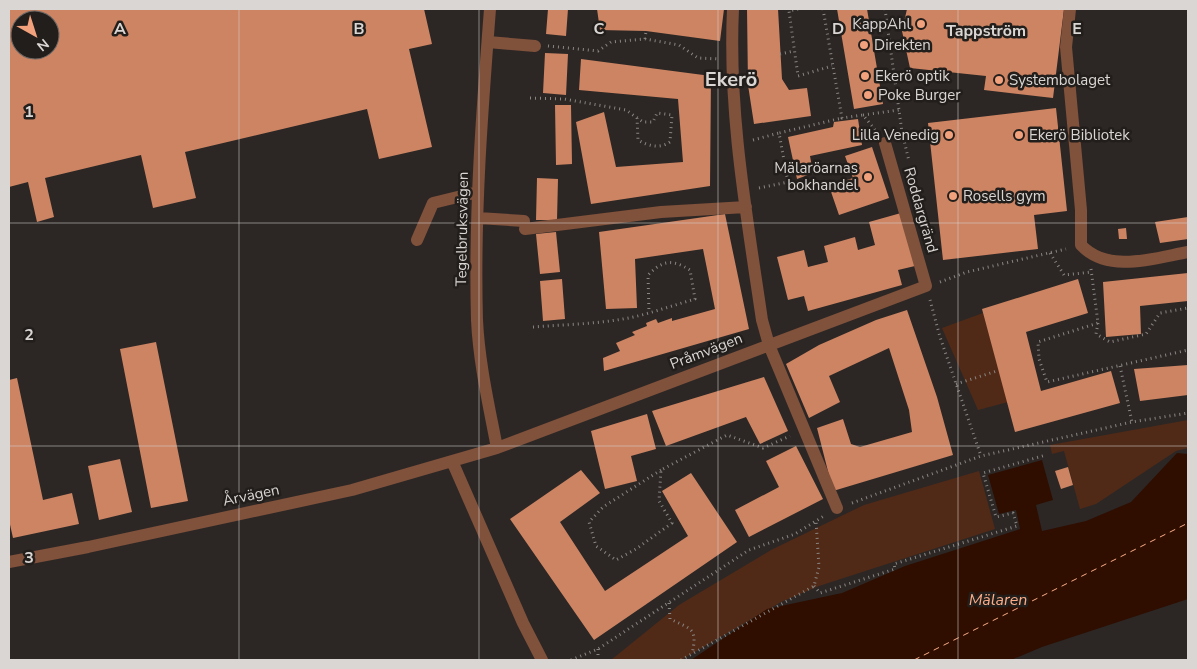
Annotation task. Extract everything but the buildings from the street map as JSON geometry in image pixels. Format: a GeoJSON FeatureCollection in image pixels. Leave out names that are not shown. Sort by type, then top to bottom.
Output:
{"type":"FeatureCollection","features":[{"type":"Feature","properties":{"kind":"street","name":"Tegelbruksvägen"},"geometry":{"type":"LineString","coordinates":[[490,9],[478,192],[477,322],[484,385],[498,448]]}},
{"type":"Feature","properties":{"kind":"street"},"geometry":{"type":"LineString","coordinates":[[733,9],[732,60],[737,145],[762,320],[769,345],[837,508]]}},
{"type":"Feature","properties":{"kind":"street"},"geometry":{"type":"LineString","coordinates":[[1070,9],[1066,47],[1085,250],[1109,262],[1133,261],[1188,252]]}},
{"type":"Feature","properties":{"kind":"street"},"geometry":{"type":"LineString","coordinates":[[488,42],[535,46]]}},
{"type":"Feature","properties":{"kind":"street","name":"Roddargränd"},"geometry":{"type":"LineString","coordinates":[[885,143],[926,286]]}},
{"type":"Feature","properties":{"kind":"street"},"geometry":{"type":"LineString","coordinates":[[417,240],[432,203],[478,192]]}},
{"type":"Feature","properties":{"kind":"street"},"geometry":{"type":"LineString","coordinates":[[478,218],[524,225],[661,212],[746,207]]}},
{"type":"Feature","properties":{"kind":"street","name":"Pråmvägen"},"geometry":{"type":"LineString","coordinates":[[498,448],[926,286]]}},
{"type":"Feature","properties":{"kind":"street","name":"Årvägen"},"geometry":{"type":"LineString","coordinates":[[9,562],[88,547],[352,490],[498,448]]}},
{"type":"Feature","properties":{"kind":"street"},"geometry":{"type":"LineString","coordinates":[[452,460],[523,623],[542,660]]}},
{"type":"Feature","properties":{"kind":"path"},"geometry":{"type":"LineString","coordinates":[[798,9],[789,11],[798,76],[832,66]]}},
{"type":"Feature","properties":{"kind":"path"},"geometry":{"type":"LineString","coordinates":[[823,9],[842,118]]}},
{"type":"Feature","properties":{"kind":"path"},"geometry":{"type":"LineString","coordinates":[[884,9],[910,170]]}},
{"type":"Feature","properties":{"kind":"path"},"geometry":{"type":"LineString","coordinates":[[645,39],[646,31]]}},
{"type":"Feature","properties":{"kind":"path"},"geometry":{"type":"LineString","coordinates":[[535,46],[598,51],[611,42],[645,39],[679,44],[698,58],[732,60]]}},
{"type":"Feature","properties":{"kind":"path"},"geometry":{"type":"LineString","coordinates":[[780,54],[794,51]]}},
{"type":"Feature","properties":{"kind":"path"},"geometry":{"type":"LineString","coordinates":[[530,98],[564,99],[626,110],[643,122],[653,122],[657,114],[672,115],[670,142],[665,145],[648,146],[638,140],[637,118]]}},
{"type":"Feature","properties":{"kind":"path"},"geometry":{"type":"LineString","coordinates":[[737,145],[842,118],[899,110]]}},
{"type":"Feature","properties":{"kind":"path"},"geometry":{"type":"LineString","coordinates":[[862,115],[885,143]]}},
{"type":"Feature","properties":{"kind":"path"},"geometry":{"type":"LineString","coordinates":[[744,192],[788,182],[779,133]]}},
{"type":"Feature","properties":{"kind":"path"},"geometry":{"type":"LineString","coordinates":[[981,456],[940,337],[926,286],[967,272],[1085,250],[1098,322],[1096,334],[1110,342],[1146,334],[1160,313],[1188,308]]}},
{"type":"Feature","properties":{"kind":"path"},"geometry":{"type":"LineString","coordinates":[[533,327],[605,321],[649,313],[695,298],[690,270],[677,262],[659,264],[648,275],[649,313]]}},
{"type":"Feature","properties":{"kind":"path"},"geometry":{"type":"LineString","coordinates":[[1098,322],[1038,342],[1038,359],[1048,382],[1188,350]]}},
{"type":"Feature","properties":{"kind":"path"},"geometry":{"type":"LineString","coordinates":[[1120,366],[1132,422]]}},
{"type":"Feature","properties":{"kind":"path"},"geometry":{"type":"LineString","coordinates":[[956,384],[997,371]]}},
{"type":"Feature","properties":{"kind":"path"},"geometry":{"type":"LineString","coordinates":[[571,660],[598,649],[748,550],[795,534],[837,508],[981,456],[1132,422],[1188,413]]}},
{"type":"Feature","properties":{"kind":"path"},"geometry":{"type":"LineString","coordinates":[[661,470],[659,500],[672,523],[636,549],[616,560],[596,546],[589,522],[603,507],[661,470],[727,435],[763,448],[804,430]]}},
{"type":"Feature","properties":{"kind":"path"},"geometry":{"type":"LineString","coordinates":[[814,586],[820,593],[895,570],[894,564],[1017,526],[1013,513],[996,517],[983,473],[1046,455]]}},
{"type":"Feature","properties":{"kind":"path"},"geometry":{"type":"LineString","coordinates":[[681,660],[814,586],[819,566],[816,521]]}},
{"type":"Feature","properties":{"kind":"path"},"geometry":{"type":"LineString","coordinates":[[669,603],[670,619],[688,626],[694,632],[695,640],[692,654]]}},
{"type":"Feature","properties":{"kind":"path"},"geometry":{"type":"LineString","coordinates":[[598,649],[598,660]]}},
{"type":"Feature","properties":{"kind":"shaded area"},"geometry":{"type":"Polygon","coordinates":[[[983,313],[1008,402],[978,410],[942,328],[983,313]]]}},
{"type":"Feature","properties":{"kind":"shaded area"},"geometry":{"type":"Polygon","coordinates":[[[1188,420],[1188,448],[1176,451],[1096,504],[1080,509],[1064,451],[1052,454],[1050,445],[1188,420]]]}},
{"type":"Feature","properties":{"kind":"shaded area"},"geometry":{"type":"Polygon","coordinates":[[[979,471],[995,529],[819,586],[781,602],[681,660],[611,660],[679,605],[771,550],[864,505],[979,471]]]}},
{"type":"Feature","properties":{"kind":"water","name":"Mälaren"},"geometry":{"type":"Polygon","coordinates":[[[1177,453],[1188,454],[1188,599],[1042,647],[1011,660],[691,660],[767,609],[842,593],[905,566],[1020,529],[1016,510],[999,514],[988,475],[1042,460],[1053,500],[1036,505],[1042,531],[1086,521],[1131,502],[1177,453]]]}},
{"type":"Feature","properties":{"kind":"ferry route"},"geometry":{"type":"LineString","coordinates":[[914,660],[1188,523]]}},
{"type":"Feature","properties":{"kind":"place","name":"KappAhl"},"geometry":{"type":"Point","coordinates":[921,24]}},
{"type":"Feature","properties":{"kind":"place","name":"Direkten"},"geometry":{"type":"Point","coordinates":[864,45]}},
{"type":"Feature","properties":{"kind":"place","name":"Ekerö optik"},"geometry":{"type":"Point","coordinates":[865,76]}},
{"type":"Feature","properties":{"kind":"place","name":"Systembolaget"},"geometry":{"type":"Point","coordinates":[999,80]}},
{"type":"Feature","properties":{"kind":"place","name":"Poke Burger"},"geometry":{"type":"Point","coordinates":[868,95]}},
{"type":"Feature","properties":{"kind":"place","name":"Lilla Venedig"},"geometry":{"type":"Point","coordinates":[949,135]}},
{"type":"Feature","properties":{"kind":"place","name":"Ekerö Bibliotek"},"geometry":{"type":"Point","coordinates":[1019,135]}},
{"type":"Feature","properties":{"kind":"place","name":"Mälaröarnas bokhandel"},"geometry":{"type":"Point","coordinates":[868,177]}},
{"type":"Feature","properties":{"kind":"place","name":"Rosells gym"},"geometry":{"type":"Point","coordinates":[953,196]}},
{"type":"Feature","properties":{"kind":"district","name":"Tappström"},"geometry":{"type":"Point","coordinates":[986,30]}},
{"type":"Feature","properties":{"kind":"district","name":"Ekerö"},"geometry":{"type":"Point","coordinates":[731,79]}}]}
